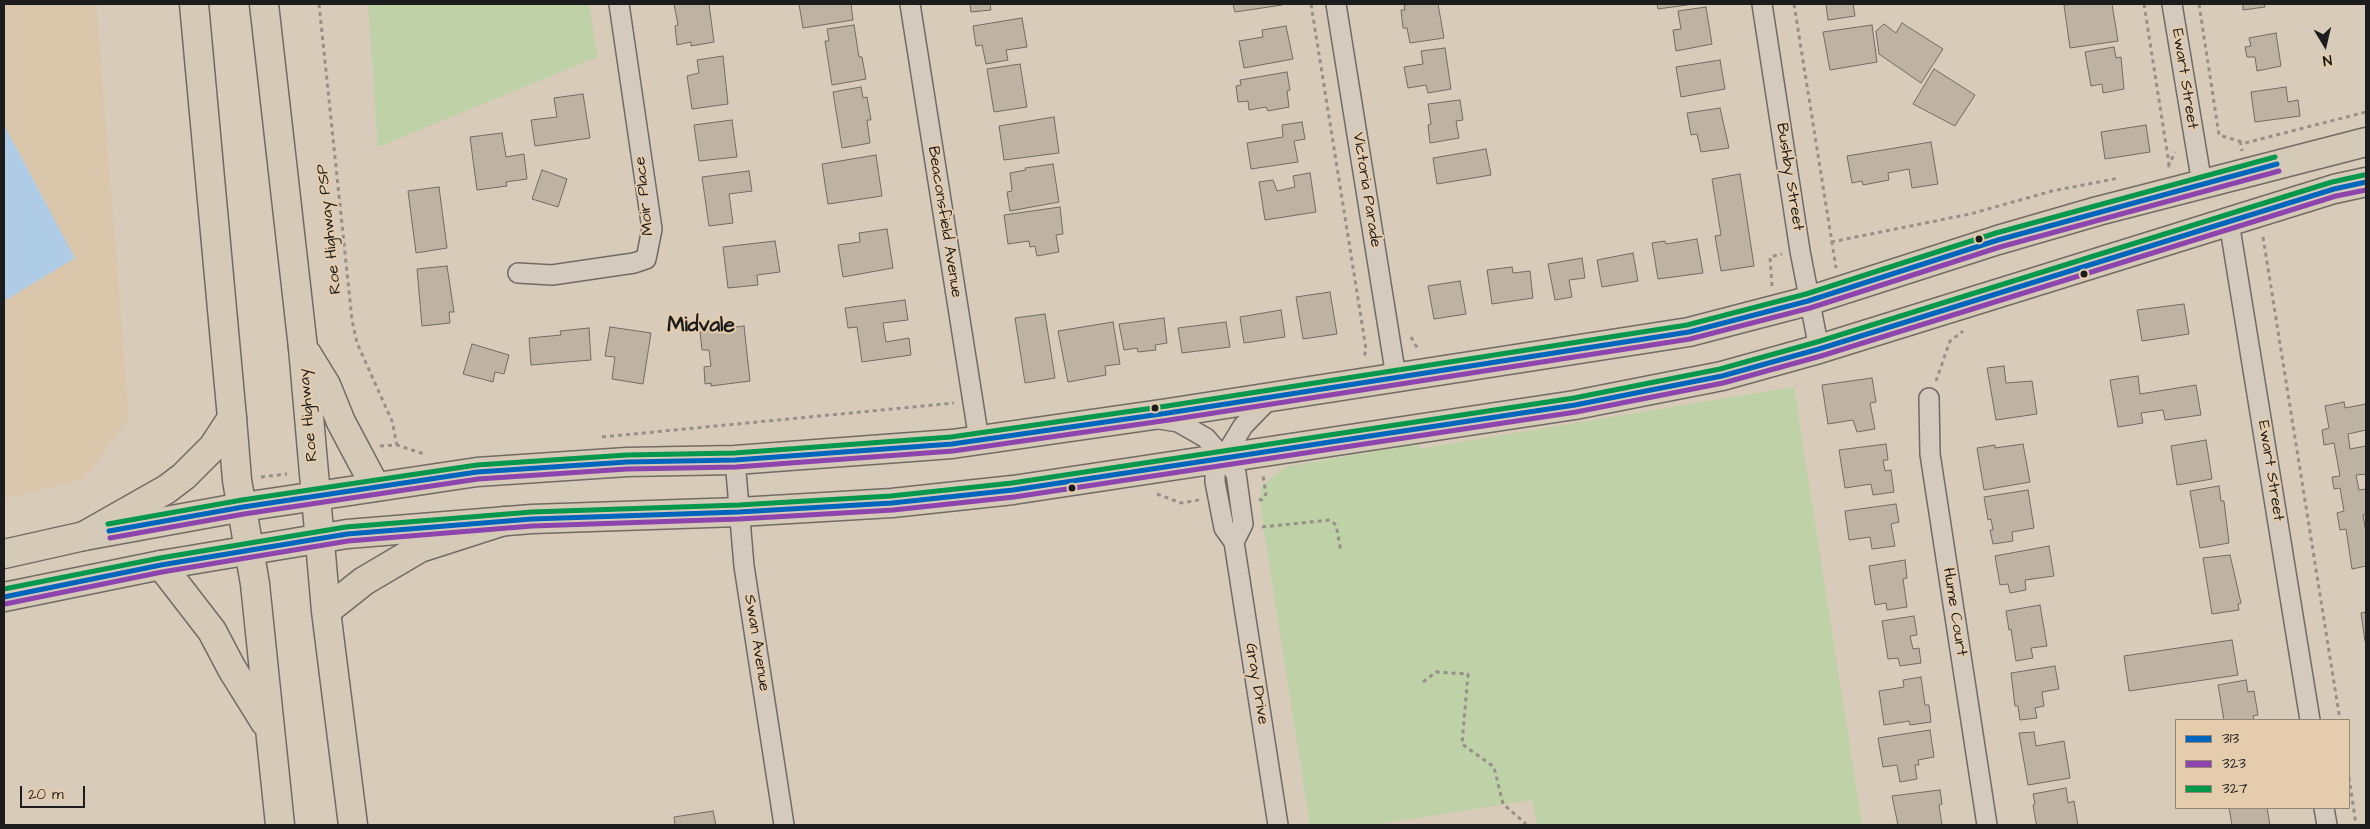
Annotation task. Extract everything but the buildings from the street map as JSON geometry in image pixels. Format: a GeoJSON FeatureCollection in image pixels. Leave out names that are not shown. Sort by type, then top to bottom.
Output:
{"type":"FeatureCollection","features":[{"type":"Feature","properties":{"kind":"main road"},"geometry":{"type":"LineString","coordinates":[[192,4],[238,480],[250,552],[280,825]]}},
{"type":"Feature","properties":{"kind":"main road","name":"Roe Highway"},"geometry":{"type":"LineString","coordinates":[[264,4],[303,348],[326,611],[353,825]]}},
{"type":"Feature","properties":{"kind":"main road"},"geometry":{"type":"LineString","coordinates":[[4,554],[84,536],[243,507],[477,472],[557,466],[735,460],[979,440],[1689,332],[1808,301],[1998,240],[2202,184],[2366,142]]}},
{"type":"Feature","properties":{"kind":"main road"},"geometry":{"type":"LineString","coordinates":[[4,598],[161,565],[250,552],[319,539],[421,527],[504,521],[864,505],[966,495],[1224,459],[1575,405],[1722,376],[1819,349],[2334,189],[2366,182]]}},
{"type":"Feature","properties":{"kind":"main road"},"geometry":{"type":"LineString","coordinates":[[303,348],[326,385],[341,422],[375,486]]}},
{"type":"Feature","properties":{"kind":"main road"},"geometry":{"type":"LineString","coordinates":[[84,536],[167,489],[184,476],[212,447],[232,418]]}},
{"type":"Feature","properties":{"kind":"main road"},"geometry":{"type":"LineString","coordinates":[[326,611],[364,581],[420,548],[504,521]]}},
{"type":"Feature","properties":{"kind":"main road"},"geometry":{"type":"LineString","coordinates":[[161,565],[212,631],[232,669],[269,728]]}},
{"type":"Feature","properties":{"kind":"street","name":"Moir Place"},"geometry":{"type":"LineString","coordinates":[[518,273],[552,275],[634,263],[646,258],[652,229],[619,4]]}},
{"type":"Feature","properties":{"kind":"street","name":"Beaconsfield Avenue"},"geometry":{"type":"LineString","coordinates":[[910,4],[979,440]]}},
{"type":"Feature","properties":{"kind":"street","name":"Victoria Parade"},"geometry":{"type":"LineString","coordinates":[[1336,4],[1396,377]]}},
{"type":"Feature","properties":{"kind":"street","name":"Bushby Street"},"geometry":{"type":"LineString","coordinates":[[1762,4],[1808,301],[1819,349]]}},
{"type":"Feature","properties":{"kind":"street","name":"Ewart Street"},"geometry":{"type":"LineString","coordinates":[[2172,4],[2202,184]]}},
{"type":"Feature","properties":{"kind":"street","name":"Ewart Street"},"geometry":{"type":"LineString","coordinates":[[2229,222],[2310,719]]}},
{"type":"Feature","properties":{"kind":"street"},"geometry":{"type":"LineString","coordinates":[[1224,459],[1243,426],[1270,397]]}},
{"type":"Feature","properties":{"kind":"street","name":"Hume Court"},"geometry":{"type":"LineString","coordinates":[[1929,398],[1930,454],[1987,825]]}},
{"type":"Feature","properties":{"kind":"street","name":"Gray Drive"},"geometry":{"type":"LineString","coordinates":[[1140,416],[1178,422],[1206,438],[1236,473],[1243,524],[1234,542],[1278,825]]}},
{"type":"Feature","properties":{"kind":"street","name":"Swan Avenue"},"geometry":{"type":"LineString","coordinates":[[735,460],[746,576],[784,825]]}},
{"type":"Feature","properties":{"kind":"street"},"geometry":{"type":"LineString","coordinates":[[2324,809],[2327,825]]}},
{"type":"Feature","properties":{"kind":"path","name":"Roe Highway PSP"},"geometry":{"type":"LineString","coordinates":[[319,4],[352,320],[357,343],[392,421],[396,445]]}},
{"type":"Feature","properties":{"kind":"path"},"geometry":{"type":"LineString","coordinates":[[1311,4],[1366,350],[1365,357],[1358,363]]}},
{"type":"Feature","properties":{"kind":"path"},"geometry":{"type":"LineString","coordinates":[[1794,4],[1831,242],[1842,290]]}},
{"type":"Feature","properties":{"kind":"path"},"geometry":{"type":"LineString","coordinates":[[2144,4],[2169,164]]}},
{"type":"Feature","properties":{"kind":"path"},"geometry":{"type":"LineString","coordinates":[[2199,4],[2219,135],[2245,143],[2366,112]]}},
{"type":"Feature","properties":{"kind":"path"},"geometry":{"type":"LineString","coordinates":[[2167,170],[2175,152]]}},
{"type":"Feature","properties":{"kind":"path"},"geometry":{"type":"LineString","coordinates":[[1831,242],[1960,216],[2052,191],[2126,177]]}},
{"type":"Feature","properties":{"kind":"path"},"geometry":{"type":"LineString","coordinates":[[2262,230],[2340,719]]}},
{"type":"Feature","properties":{"kind":"path"},"geometry":{"type":"LineString","coordinates":[[1929,398],[1950,341],[1966,329]]}},
{"type":"Feature","properties":{"kind":"path"},"geometry":{"type":"LineString","coordinates":[[1259,527],[1330,520],[1336,525],[1341,552]]}},
{"type":"Feature","properties":{"kind":"path"},"geometry":{"type":"LineString","coordinates":[[1424,682],[1436,672],[1468,674],[1462,744],[1494,767],[1503,804],[1526,824]]}},
{"type":"Feature","properties":{"kind":"path"},"geometry":{"type":"LineString","coordinates":[[2350,784],[2356,825]]}},
{"type":"Feature","properties":{"kind":"shaded area"},"geometry":{"type":"Polygon","coordinates":[[[4,4],[96,4],[129,418],[84,479],[4,499],[4,301],[75,258],[4,125],[4,4]]]}},
{"type":"Feature","properties":{"kind":"green space"},"geometry":{"type":"Polygon","coordinates":[[[368,4],[589,4],[597,57],[378,147],[368,4]]]}},
{"type":"Feature","properties":{"kind":"green space"},"geometry":{"type":"Polygon","coordinates":[[[1794,387],[1862,825],[1537,825],[1532,800],[1373,825],[1310,825],[1261,512],[1261,487],[1285,467],[1421,443],[1417,449],[1794,387]]]}},
{"type":"Feature","properties":{"kind":"water"},"geometry":{"type":"Polygon","coordinates":[[[4,125],[75,258],[4,301],[4,125]]]}},
{"type":"Feature","properties":{"kind":"transit line","name":"327"},"geometry":{"type":"LineString","coordinates":[[108,524],[242,500],[477,465],[627,455],[735,453],[951,437],[1167,406],[1687,325],[1806,294],[1996,233],[2275,157]]}},
{"type":"Feature","properties":{"kind":"transit line","name":"313"},"geometry":{"type":"LineString","coordinates":[[109,531],[243,507],[477,472],[627,462],[735,460],[952,444],[1168,413],[1689,332],[1808,301],[1998,240],[2277,164]]}},
{"type":"Feature","properties":{"kind":"transit line","name":"323"},"geometry":{"type":"LineString","coordinates":[[110,538],[244,514],[478,479],[627,469],[736,467],[953,451],[1169,420],[1690,339],[1810,308],[2000,247],[2279,171]]}},
{"type":"Feature","properties":{"kind":"transit line","name":"327"},"geometry":{"type":"LineString","coordinates":[[4,589],[160,558],[346,527],[532,512],[739,505],[891,496],[1012,483],[1574,398],[1720,369],[1817,342],[2332,182],[2364,175]]}},
{"type":"Feature","properties":{"kind":"transit line","name":"313"},"geometry":{"type":"LineString","coordinates":[[4,597],[161,565],[347,534],[532,519],[739,512],[892,503],[1013,490],[1575,405],[1722,376],[1819,349],[2334,189],[2366,182]]}},
{"type":"Feature","properties":{"kind":"transit line","name":"323"},"geometry":{"type":"LineString","coordinates":[[5,604],[162,572],[348,541],[532,526],[739,519],[893,510],[1014,497],[1576,412],[1723,383],[1821,356],[2336,196],[2366,190]]}},
{"type":"Feature","properties":{"kind":"district","name":"Midvale"},"geometry":{"type":"Point","coordinates":[701,327]}}]}
